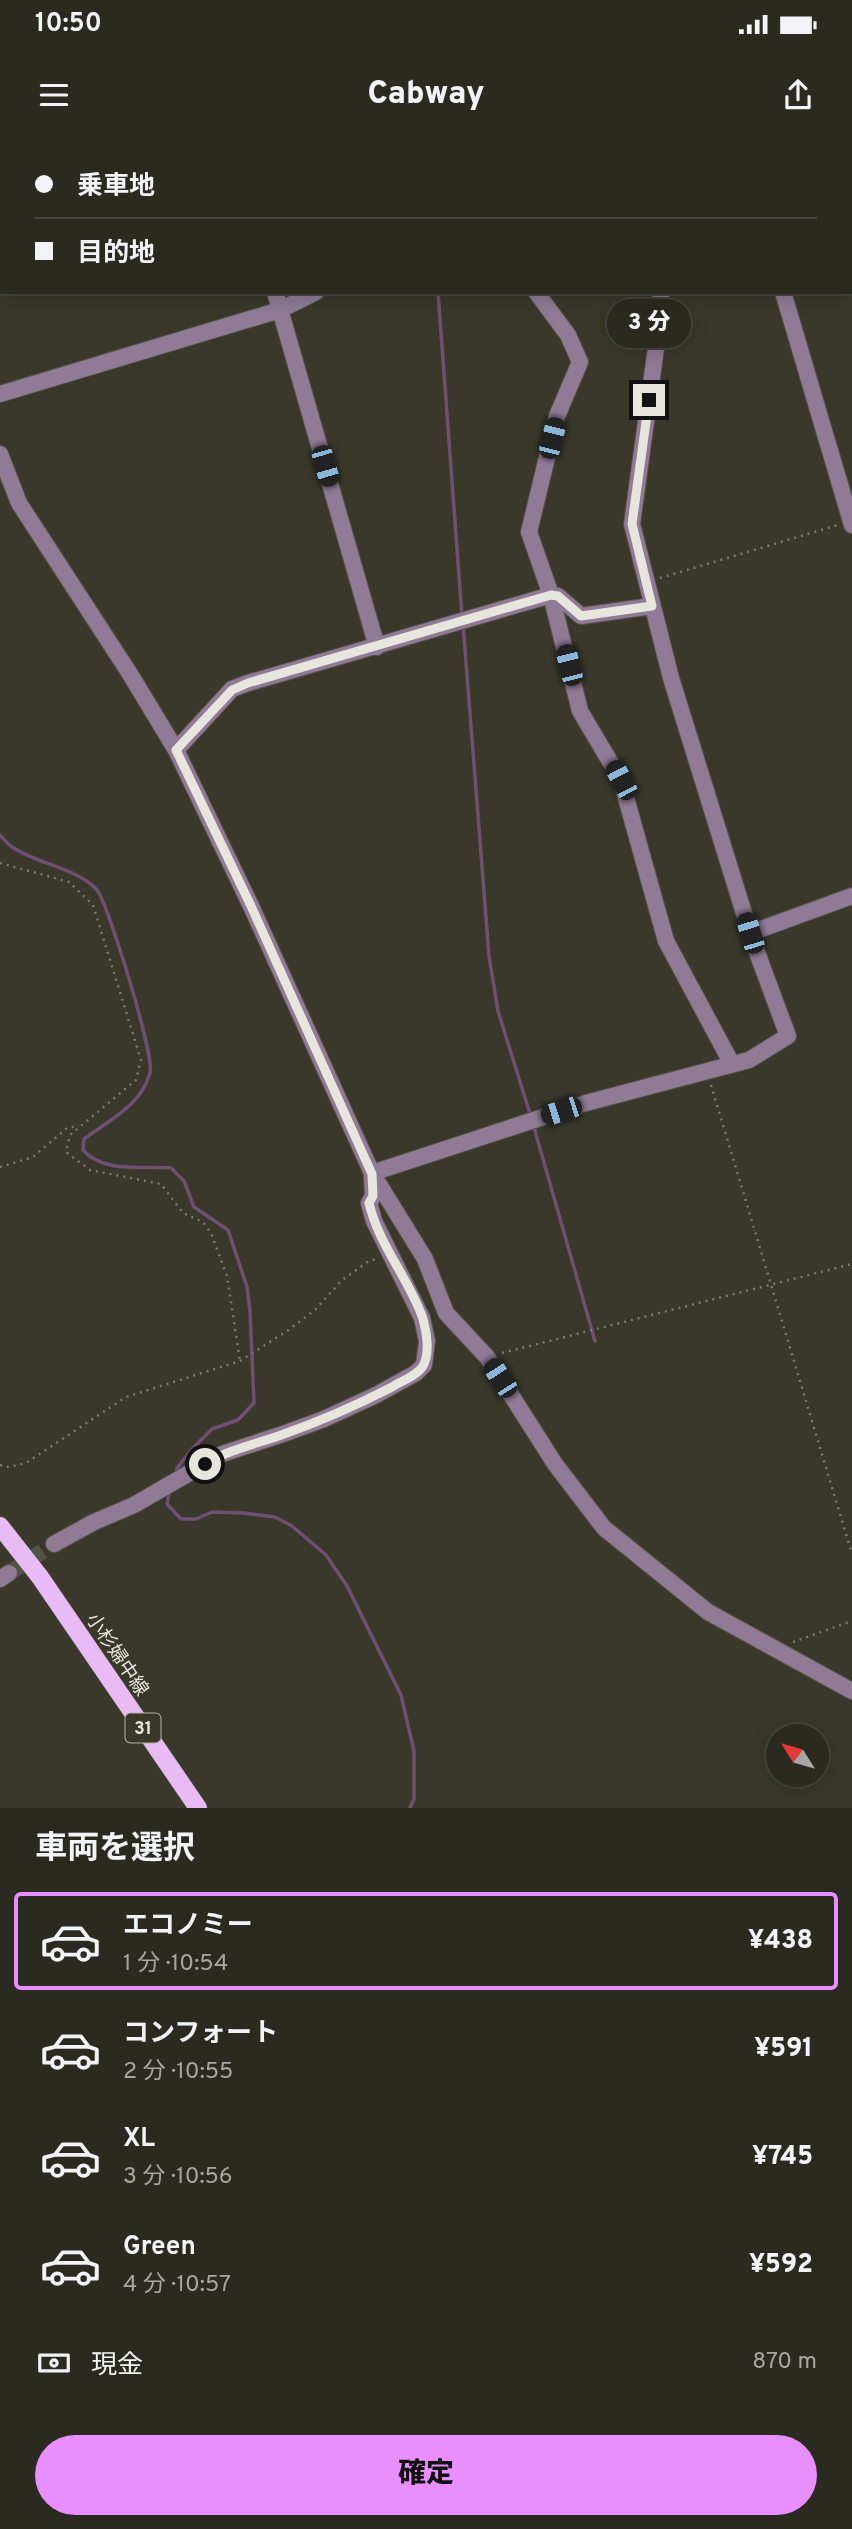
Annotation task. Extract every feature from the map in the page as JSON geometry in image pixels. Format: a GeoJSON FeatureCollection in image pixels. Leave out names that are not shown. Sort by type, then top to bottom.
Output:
{"type":"FeatureCollection","features":[{"type":"Feature","properties":{"kind":"main road","name":"小杉婦中線"},"geometry":{"type":"LineString","coordinates":[[0,1526],[40,1577],[198,1808]]}},
{"type":"Feature","properties":{"kind":"street"},"geometry":{"type":"LineString","coordinates":[[276,294],[377,647]]}},
{"type":"Feature","properties":{"kind":"street"},"geometry":{"type":"LineString","coordinates":[[0,394],[280,310],[312,294]]}},
{"type":"Feature","properties":{"kind":"street"},"geometry":{"type":"LineString","coordinates":[[537,294],[568,335],[580,362],[557,416],[529,531],[551,595],[580,711],[621,780],[666,941],[732,1064]]}},
{"type":"Feature","properties":{"kind":"street"},"geometry":{"type":"LineString","coordinates":[[372,1174],[586,1103],[749,1060],[788,1036],[750,933],[671,678],[632,524],[659,326],[661,294]]}},
{"type":"Feature","properties":{"kind":"street"},"geometry":{"type":"LineString","coordinates":[[784,294],[852,523]]}},
{"type":"Feature","properties":{"kind":"street"},"geometry":{"type":"LineString","coordinates":[[0,454],[25,514],[130,674],[176,750],[251,906],[372,1174],[425,1259],[446,1313],[487,1357],[555,1464],[604,1528],[708,1612],[852,1691]]}},
{"type":"Feature","properties":{"kind":"street"},"geometry":{"type":"LineString","coordinates":[[176,750],[232,690],[551,595],[558,596],[581,616],[652,606]]}},
{"type":"Feature","properties":{"kind":"street"},"geometry":{"type":"LineString","coordinates":[[750,933],[852,896]]}},
{"type":"Feature","properties":{"kind":"street"},"geometry":{"type":"LineString","coordinates":[[54,1544],[159,1491],[222,1454],[324,1419],[376,1395],[416,1373],[424,1365],[427,1341],[422,1318],[373,1222],[369,1203],[373,1196],[372,1174]]}},
{"type":"Feature","properties":{"kind":"path"},"geometry":{"type":"LineString","coordinates":[[647,582],[852,523]]}},
{"type":"Feature","properties":{"kind":"path"},"geometry":{"type":"LineString","coordinates":[[0,863],[69,881],[93,905],[141,1060],[136,1080],[70,1135],[66,1152],[90,1170],[160,1184],[183,1213],[203,1223],[211,1233],[227,1276],[240,1361]]}},
{"type":"Feature","properties":{"kind":"path"},"geometry":{"type":"LineString","coordinates":[[707,1071],[852,1554]]}},
{"type":"Feature","properties":{"kind":"path"},"geometry":{"type":"LineString","coordinates":[[0,1167],[33,1157],[67,1128],[83,1125]]}},
{"type":"Feature","properties":{"kind":"path"},"geometry":{"type":"LineString","coordinates":[[0,1465],[9,1467],[26,1463],[126,1397],[240,1361],[316,1310],[342,1280],[369,1261],[390,1255]]}},
{"type":"Feature","properties":{"kind":"path"},"geometry":{"type":"LineString","coordinates":[[487,1357],[852,1264]]}},
{"type":"Feature","properties":{"kind":"path"},"geometry":{"type":"LineString","coordinates":[[775,1648],[852,1621]]}},
{"type":"Feature","properties":{"kind":"waterway"},"geometry":{"type":"LineString","coordinates":[[438,294],[462,616]]}},
{"type":"Feature","properties":{"kind":"waterway"},"geometry":{"type":"LineString","coordinates":[[463,624],[489,956],[498,1011],[531,1117]]}},
{"type":"Feature","properties":{"kind":"waterway"},"geometry":{"type":"LineString","coordinates":[[0,835],[21,852],[78,876],[97,890],[111,922],[130,980],[150,1061],[150,1073],[146,1085],[132,1103],[84,1139],[83,1150],[91,1157],[112,1165],[171,1168],[184,1181],[194,1207],[228,1230],[247,1287],[254,1403],[238,1420],[212,1429],[177,1468],[175,1476]]}},
{"type":"Feature","properties":{"kind":"waterway"},"geometry":{"type":"LineString","coordinates":[[533,1124],[595,1341]]}},
{"type":"Feature","properties":{"kind":"waterway"},"geometry":{"type":"LineString","coordinates":[[170,1489],[167,1504],[181,1519],[196,1519],[212,1512],[275,1517],[292,1526],[326,1555],[347,1586],[401,1695],[414,1751],[414,1799],[410,1808]]}},
{"type":"Feature","properties":{"kind":"tunnel"},"geometry":{"type":"LineString","coordinates":[[9,1573],[54,1544]]}},
{"type":"Feature","properties":{"kind":"route"},"geometry":{"type":"LineString","coordinates":[[205,1464],[222,1454],[324,1419],[416,1373],[424,1365],[427,1341],[422,1318],[373,1222],[369,1203],[373,1196],[372,1174],[251,906],[176,750],[232,690],[248,683],[551,595],[558,596],[581,616],[652,606],[632,524],[649,400]]}}]}
